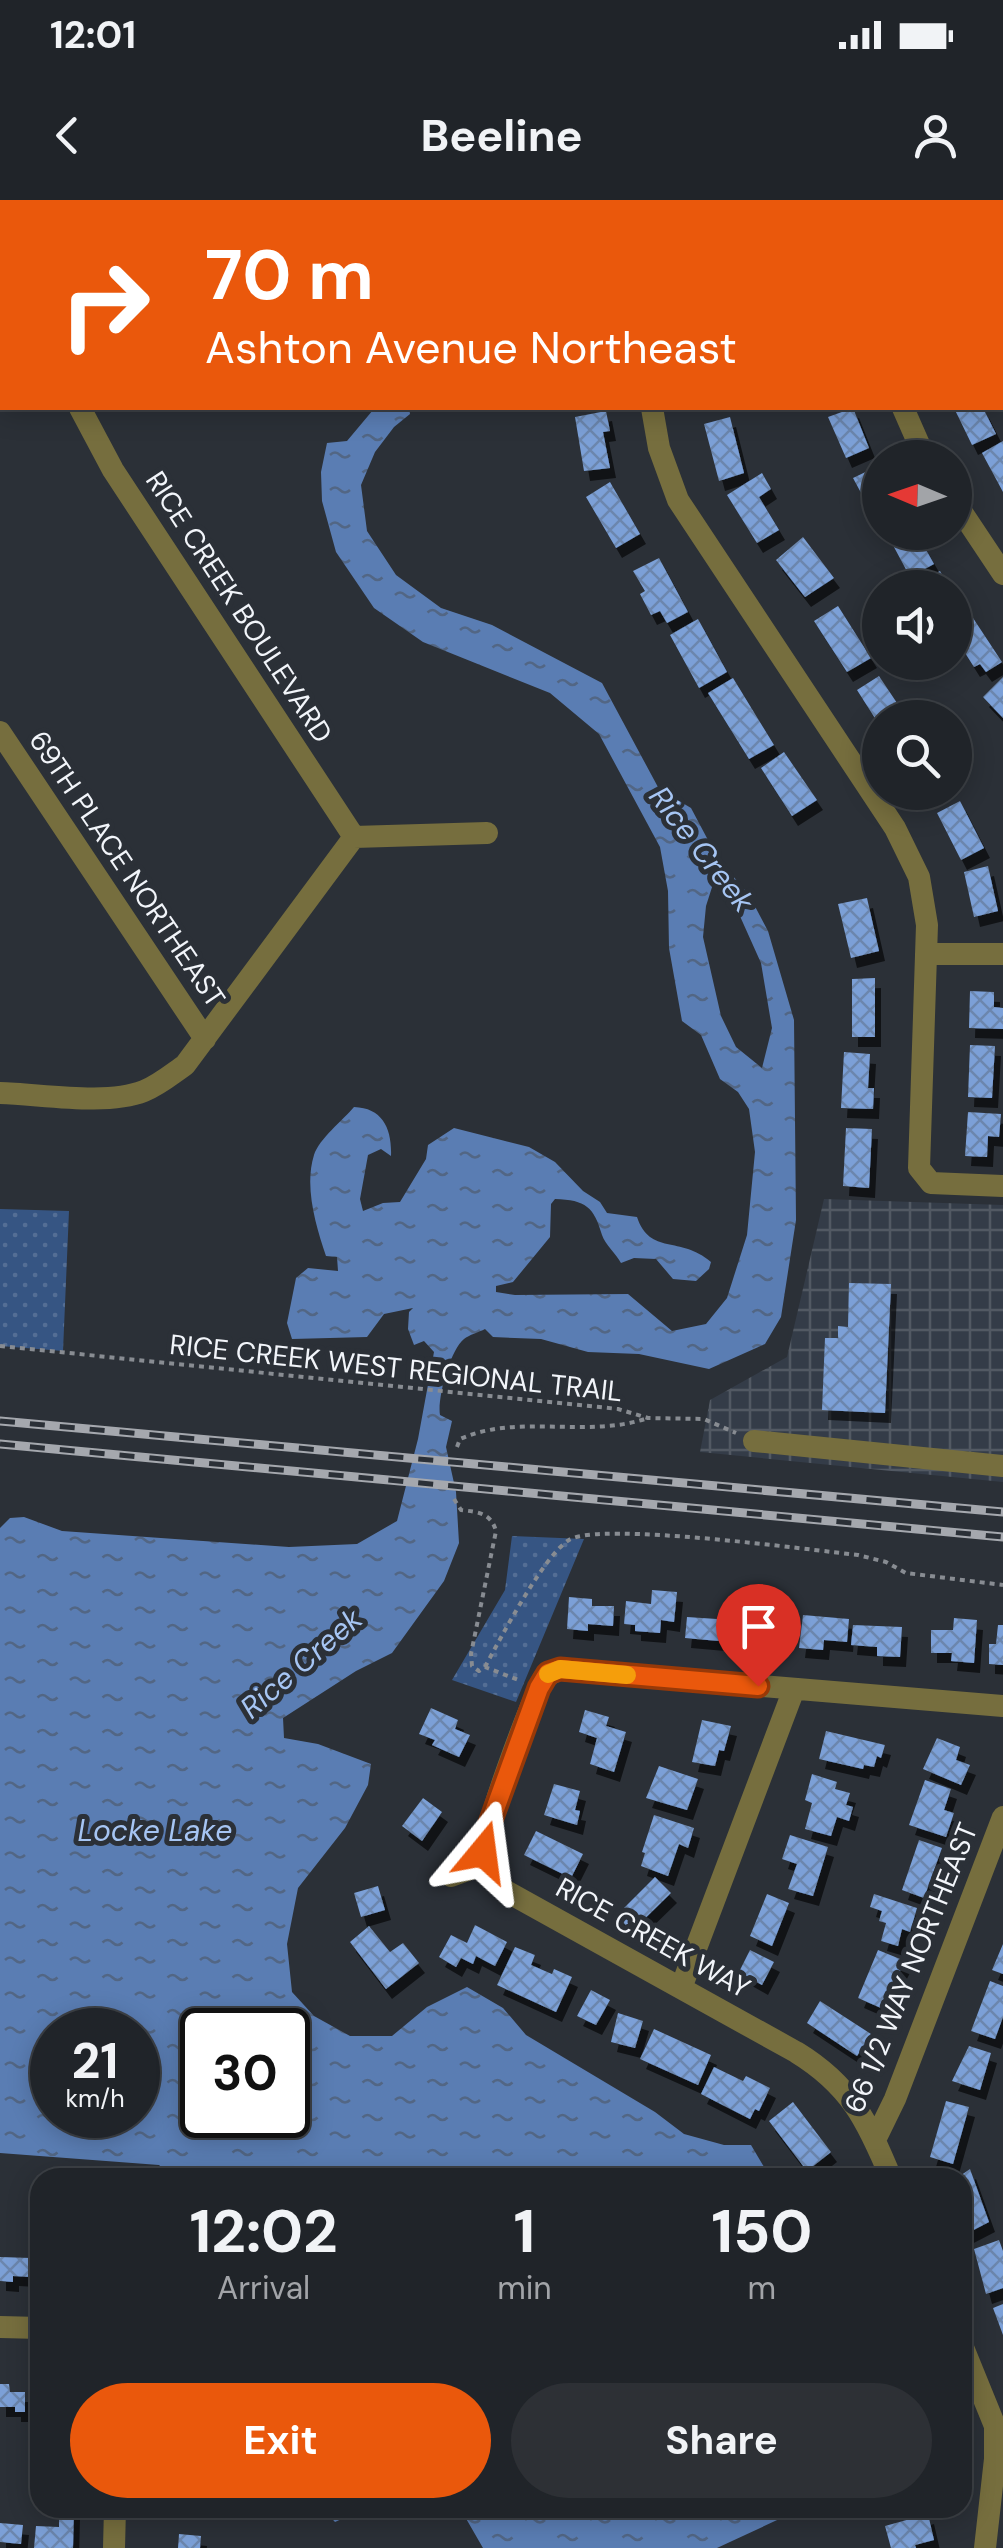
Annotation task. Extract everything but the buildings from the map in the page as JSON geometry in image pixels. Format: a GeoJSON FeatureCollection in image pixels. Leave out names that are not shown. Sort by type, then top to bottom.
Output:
{"type":"FeatureCollection","features":[{"type":"Feature","properties":{"kind":"street","name":"RICE CREEK BOULEVARD"},"geometry":{"type":"LineString","coordinates":[[81,410],[113,470],[354,837]]}},
{"type":"Feature","properties":{"kind":"street"},"geometry":{"type":"LineString","coordinates":[[652,410],[659,448],[678,500],[909,854],[924,902],[926,954],[918,1159],[924,1177],[940,1184],[1003,1186]]}},
{"type":"Feature","properties":{"kind":"street"},"geometry":{"type":"LineString","coordinates":[[903,410],[917,440]]}},
{"type":"Feature","properties":{"kind":"street"},"geometry":{"type":"LineString","coordinates":[[972,528],[1003,574]]}},
{"type":"Feature","properties":{"kind":"street","name":"69TH PLACE NORTHEAST"},"geometry":{"type":"LineString","coordinates":[[0,732],[205,1040]]}},
{"type":"Feature","properties":{"kind":"street"},"geometry":{"type":"LineString","coordinates":[[0,1092],[100,1097],[141,1092],[185,1065],[354,837],[488,833]]}},
{"type":"Feature","properties":{"kind":"street"},"geometry":{"type":"LineString","coordinates":[[926,954],[1003,954]]}},
{"type":"Feature","properties":{"kind":"street"},"geometry":{"type":"LineString","coordinates":[[754,1441],[1003,1466]]}},
{"type":"Feature","properties":{"kind":"street"},"geometry":{"type":"LineString","coordinates":[[451,1876],[484,1864],[486,1834],[539,1688],[548,1673],[560,1669],[1003,1706]]}},
{"type":"Feature","properties":{"kind":"street"},"geometry":{"type":"LineString","coordinates":[[681,1988],[794,1690]]}},
{"type":"Feature","properties":{"kind":"street","name":"66 1/2 WAY NORTHEAST"},"geometry":{"type":"LineString","coordinates":[[876,2140],[1003,1818]]}},
{"type":"Feature","properties":{"kind":"street","name":"RICE CREEK WAY"},"geometry":{"type":"LineString","coordinates":[[484,1864],[506,1891],[818,2066],[855,2102],[888,2168]]}},
{"type":"Feature","properties":{"kind":"street"},"geometry":{"type":"LineString","coordinates":[[0,2327],[30,2328]]}},
{"type":"Feature","properties":{"kind":"street"},"geometry":{"type":"LineString","coordinates":[[972,2370],[995,2426],[998,2491],[984,2548]]}},
{"type":"Feature","properties":{"kind":"street"},"geometry":{"type":"LineString","coordinates":[[114,2548],[115,2518]]}},
{"type":"Feature","properties":{"kind":"path","name":"RICE CREEK WEST REGIONAL TRAIL"},"geometry":{"type":"LineString","coordinates":[[0,1346],[472,1392],[618,1409],[648,1418]]}},
{"type":"Feature","properties":{"kind":"path","name":"RICE CREEK WEST REGIONAL TRAIL"},"geometry":{"type":"LineString","coordinates":[[457,1446],[460,1439],[494,1430],[614,1428],[648,1418]]}},
{"type":"Feature","properties":{"kind":"path"},"geometry":{"type":"LineString","coordinates":[[648,1418],[704,1420],[754,1441]]}},
{"type":"Feature","properties":{"kind":"path"},"geometry":{"type":"LineString","coordinates":[[454,1499],[461,1510],[492,1520],[496,1531],[471,1654],[472,1666],[479,1671],[551,1559],[570,1539],[586,1533],[648,1535],[858,1555],[886,1562],[906,1573],[1003,1585]]}},
{"type":"Feature","properties":{"kind":"path"},"geometry":{"type":"LineString","coordinates":[[485,1667],[539,1688]]}},
{"type":"Feature","properties":{"kind":"shaded area"},"geometry":{"type":"Polygon","coordinates":[[[824,1199],[1003,1205],[1003,1482],[700,1452],[710,1400],[787,1357],[824,1199]]]}},
{"type":"Feature","properties":{"kind":"shaded area"},"geometry":{"type":"Polygon","coordinates":[[[0,1209],[69,1211],[63,1351],[0,1346],[0,1209]]]}},
{"type":"Feature","properties":{"kind":"shaded area"},"geometry":{"type":"Polygon","coordinates":[[[512,1536],[584,1539],[516,1702],[452,1680],[505,1590],[512,1536]]]}},
{"type":"Feature","properties":{"kind":"water","name":"Locke Lake"},"geometry":{"type":"Polygon","coordinates":[[[373,410],[409,410],[410,414],[375,452],[361,485],[367,531],[396,575],[441,608],[492,625],[602,683],[659,789],[691,808],[717,857],[749,895],[768,931],[794,1020],[796,1220],[781,1317],[765,1344],[709,1369],[639,1354],[588,1352],[541,1339],[493,1337],[485,1329],[459,1345],[446,1375],[440,1408],[440,1415],[452,1421],[446,1447],[456,1492],[459,1543],[444,1581],[392,1653],[283,1718],[284,1738],[318,1744],[371,1764],[368,1785],[345,1828],[298,1888],[287,1944],[292,1992],[307,2008],[180,2008],[180,2138],[310,2138],[310,2012],[350,2036],[392,2036],[427,2007],[467,1987],[503,2008],[526,2035],[655,2112],[684,2134],[724,2145],[751,2145],[765,2168],[162,2168],[0,2153],[0,1528],[10,1518],[24,1517],[62,1531],[289,1547],[357,1544],[397,1521],[434,1352],[424,1341],[414,1345],[408,1329],[413,1308],[384,1314],[367,1337],[292,1339],[287,1323],[296,1278],[308,1268],[338,1271],[337,1257],[326,1256],[315,1219],[311,1167],[321,1143],[354,1107],[379,1116],[391,1146],[391,1156],[381,1149],[368,1155],[360,1199],[363,1211],[383,1203],[400,1202],[426,1159],[428,1145],[454,1128],[529,1147],[555,1162],[607,1213],[637,1217],[650,1237],[688,1249],[711,1262],[696,1281],[673,1279],[656,1259],[634,1258],[621,1263],[587,1207],[555,1199],[551,1204],[550,1237],[513,1282],[496,1286],[496,1292],[628,1294],[672,1331],[706,1324],[727,1298],[747,1235],[755,1152],[749,1109],[738,1092],[720,1079],[701,1035],[682,1021],[669,948],[668,891],[660,847],[599,734],[550,693],[423,642],[374,608],[336,552],[322,501],[321,472],[327,443],[347,441],[373,410]],[[713,884],[703,937],[721,1016],[736,1047],[762,1068],[772,1028],[761,963],[726,885],[713,884]]]}},
{"type":"Feature","properties":{"kind":"water"},"geometry":{"type":"Polygon","coordinates":[[[466,2518],[782,2518],[717,2548],[483,2548],[466,2518]]]}},
{"type":"Feature","properties":{"kind":"railway"},"geometry":{"type":"LineString","coordinates":[[0,1421],[1003,1512]]}},
{"type":"Feature","properties":{"kind":"railway"},"geometry":{"type":"LineString","coordinates":[[0,1444],[1003,1537]]}},
{"type":"Feature","properties":{"kind":"slow traffic"},"geometry":{"type":"LineString","coordinates":[[548,1674],[560,1669],[627,1675]]}},
{"type":"Feature","properties":{"kind":"route"},"geometry":{"type":"LineString","coordinates":[[483,1852],[539,1688],[548,1673],[560,1669],[758,1686]]}},
{"type":"Feature","properties":{"kind":"water label","name":"Rice Creek"},"geometry":{"type":"Point","coordinates":[702,849]}},
{"type":"Feature","properties":{"kind":"water label","name":"Rice Creek"},"geometry":{"type":"Point","coordinates":[301,1663]}}]}
